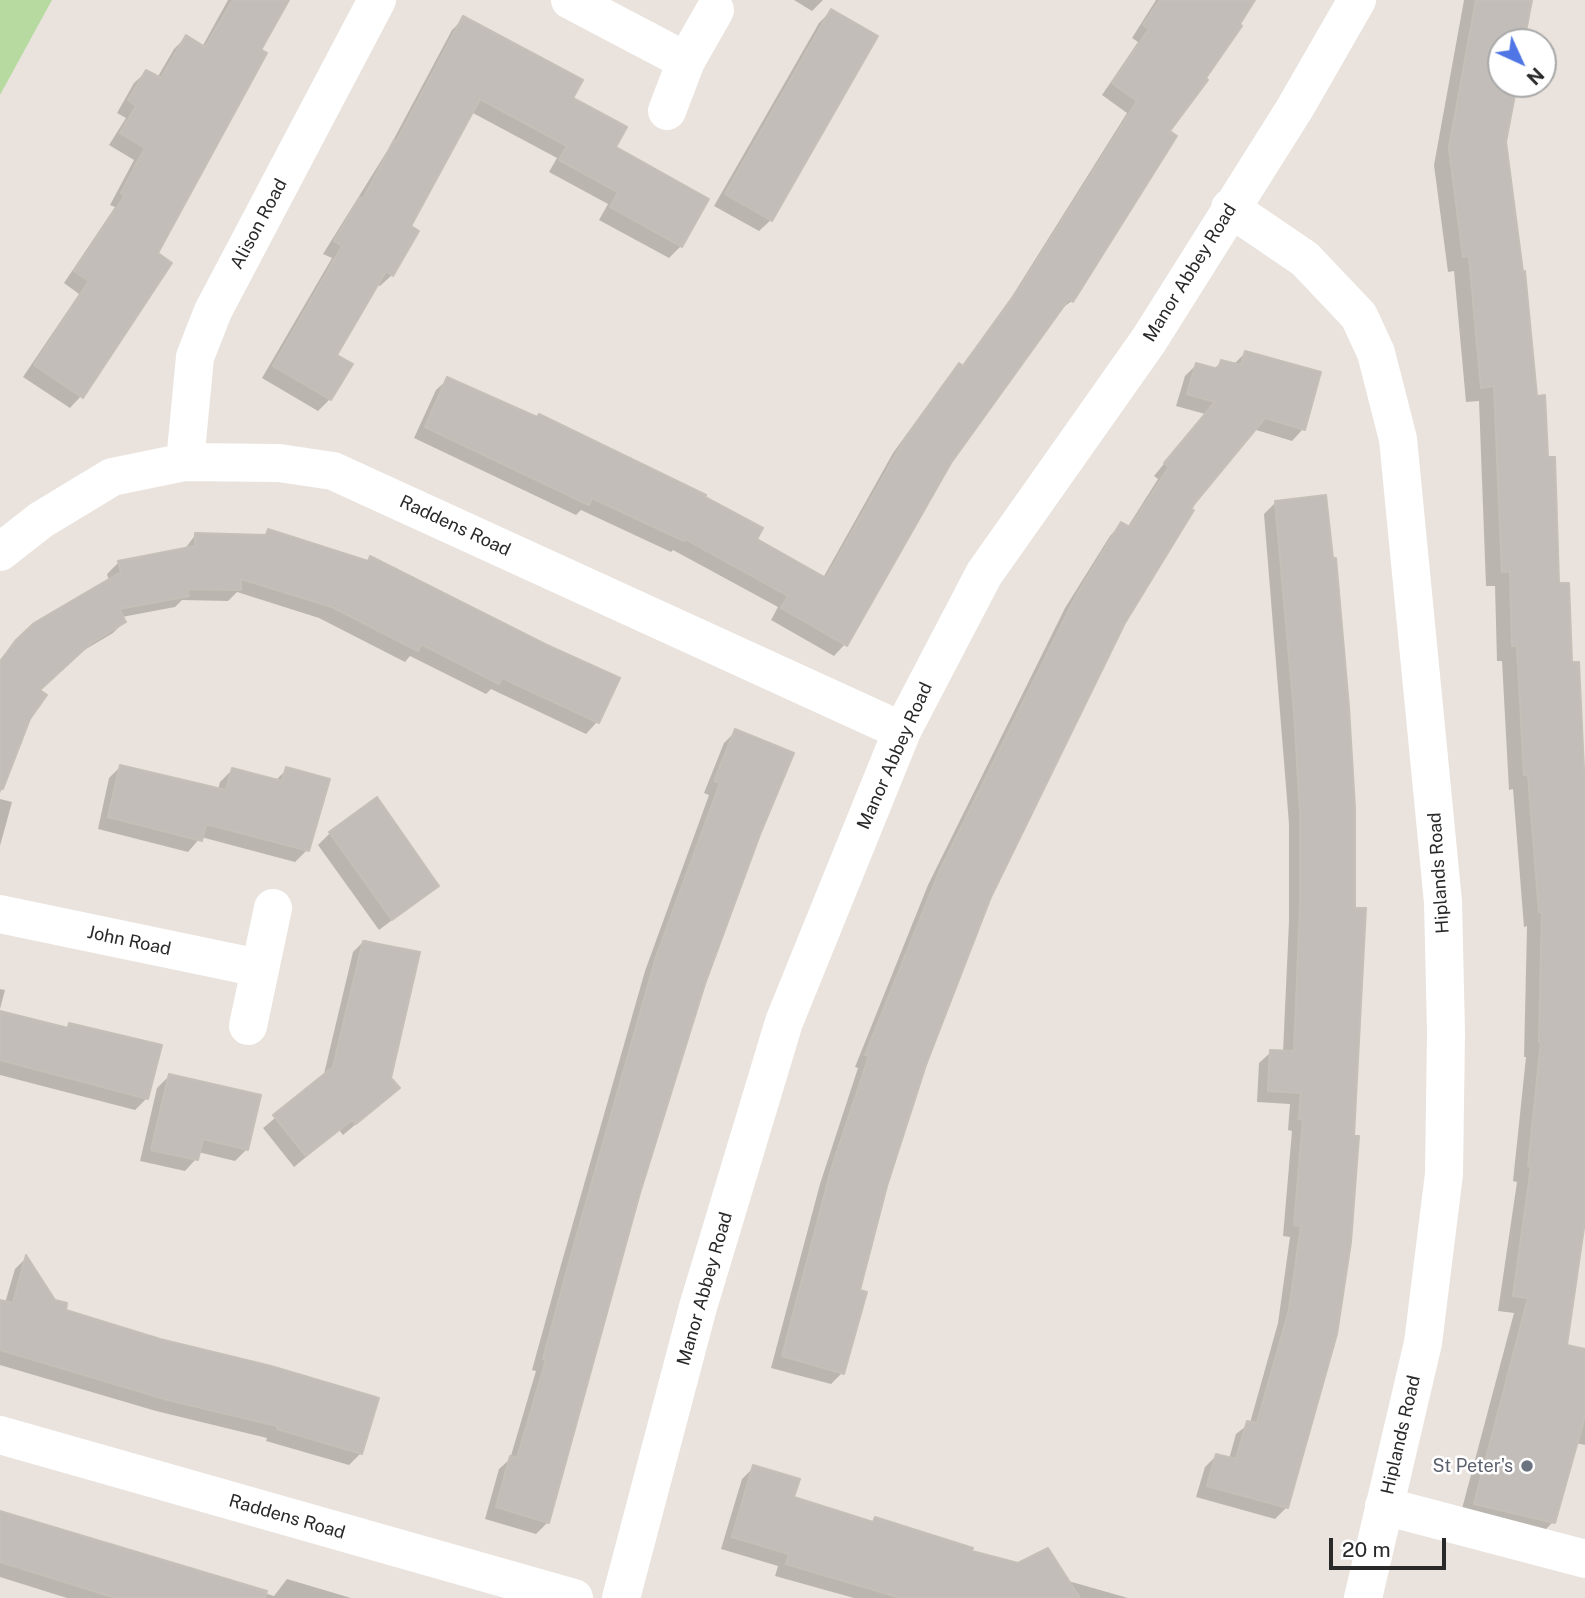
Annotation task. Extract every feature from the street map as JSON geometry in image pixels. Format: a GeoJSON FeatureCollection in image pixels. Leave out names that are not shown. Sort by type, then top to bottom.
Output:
{"type":"FeatureCollection","features":[{"type":"Feature","properties":{"kind":"street","name":"Alison Road"},"geometry":{"type":"LineString","coordinates":[[184,462],[195,357],[213,311],[377,0]]}},
{"type":"Feature","properties":{"kind":"street"},"geometry":{"type":"LineString","coordinates":[[570,0],[686,61]]}},
{"type":"Feature","properties":{"kind":"street","name":"Manor Abbey Road"},"geometry":{"type":"LineString","coordinates":[[621,1598],[698,1307],[784,1022],[902,731],[984,574],[1149,340],[1295,108],[1357,0]]}},
{"type":"Feature","properties":{"kind":"street"},"geometry":{"type":"LineString","coordinates":[[667,111],[686,61],[715,10]]}},
{"type":"Feature","properties":{"kind":"street","name":"Hiplands Road"},"geometry":{"type":"LineString","coordinates":[[1230,208],[1305,259],[1359,316],[1376,353],[1398,439],[1443,902],[1446,1033],[1444,1174],[1423,1343],[1363,1598]]}},
{"type":"Feature","properties":{"kind":"street","name":"Raddens Road"},"geometry":{"type":"LineString","coordinates":[[0,552],[41,520],[111,477],[184,462],[279,463],[333,471],[902,731]]}},
{"type":"Feature","properties":{"kind":"street"},"geometry":{"type":"LineString","coordinates":[[248,1026],[272,908]]}},
{"type":"Feature","properties":{"kind":"street","name":"John Road"},"geometry":{"type":"LineString","coordinates":[[0,915],[258,968]]}},
{"type":"Feature","properties":{"kind":"street","name":"Raddens Road"},"geometry":{"type":"LineString","coordinates":[[0,1435],[574,1598]]}},
{"type":"Feature","properties":{"kind":"street"},"geometry":{"type":"LineString","coordinates":[[1384,1506],[1585,1559]]}},
{"type":"Feature","properties":{"kind":"green space"},"geometry":{"type":"Polygon","coordinates":[[[0,0],[52,0],[0,95],[0,0]]]}},
{"type":"Feature","properties":{"kind":"building"},"geometry":{"type":"Polygon","coordinates":[[[233,0],[289,0],[261,50],[267,53],[158,253],[172,263],[83,398],[34,365],[89,281],[74,271],[125,195],[121,193],[145,148],[120,133],[136,106],[128,100],[146,70],[161,78],[186,35],[205,47],[233,0]]]}},
{"type":"Feature","properties":{"kind":"building"},"geometry":{"type":"Polygon","coordinates":[[[1160,0],[1255,0],[1240,24],[1242,26],[1206,78],[1208,80],[1170,131],[1177,136],[1073,302],[1069,299],[951,463],[847,646],[781,608],[788,596],[685,539],[684,541],[592,498],[589,505],[425,427],[447,377],[537,417],[539,414],[706,495],[705,497],[763,528],[757,539],[826,578],[904,440],[959,363],[963,366],[1022,284],[1137,101],[1112,83],[1149,29],[1143,25],[1160,0]]]}},
{"type":"Feature","properties":{"kind":"building"},"geometry":{"type":"Polygon","coordinates":[[[1476,0],[1532,0],[1527,28],[1487,28],[1487,98],[1514,98],[1506,142],[1523,272],[1525,271],[1537,396],[1545,395],[1548,457],[1555,457],[1559,583],[1569,583],[1572,662],[1579,662],[1585,791],[1585,1221],[1567,1345],[1585,1349],[1585,1416],[1555,1523],[1474,1504],[1528,1298],[1513,1296],[1531,1167],[1528,1166],[1541,1042],[1542,912],[1539,912],[1528,775],[1524,775],[1517,646],[1512,646],[1510,571],[1502,572],[1494,386],[1481,388],[1469,256],[1463,257],[1449,148],[1476,0]]]}},
{"type":"Feature","properties":{"kind":"building"},"geometry":{"type":"Polygon","coordinates":[[[831,9],[878,36],[772,221],[725,194],[831,9]]]}},
{"type":"Feature","properties":{"kind":"building"},"geometry":{"type":"Polygon","coordinates":[[[463,16],[583,80],[573,98],[627,127],[616,147],[709,199],[682,247],[610,207],[618,192],[559,160],[567,146],[480,99],[411,226],[419,231],[393,276],[386,271],[337,355],[353,364],[331,400],[273,366],[342,246],[334,241],[360,197],[363,199],[394,140],[396,142],[463,16]]]}},
{"type":"Feature","properties":{"kind":"building"},"geometry":{"type":"Polygon","coordinates":[[[1245,351],[1321,372],[1305,430],[1265,418],[1195,503],[1190,511],[1194,510],[1125,623],[991,897],[926,1065],[887,1186],[860,1290],[867,1292],[844,1374],[782,1356],[831,1170],[869,1056],[865,1055],[939,872],[1077,594],[1121,522],[1130,527],[1169,467],[1164,463],[1215,402],[1187,394],[1196,363],[1218,369],[1221,360],[1241,365],[1245,351]]]}},
{"type":"Feature","properties":{"kind":"building"},"geometry":{"type":"Polygon","coordinates":[[[1326,495],[1333,558],[1336,558],[1349,707],[1355,808],[1355,908],[1366,908],[1354,1136],[1359,1136],[1351,1242],[1337,1334],[1288,1508],[1207,1486],[1216,1454],[1236,1459],[1247,1421],[1257,1423],[1289,1310],[1301,1226],[1294,1225],[1303,1120],[1299,1119],[1301,1093],[1268,1091],[1270,1050],[1294,1051],[1300,908],[1300,811],[1294,712],[1275,501],[1326,495]]]}},
{"type":"Feature","properties":{"kind":"building"},"geometry":{"type":"Polygon","coordinates":[[[268,529],[368,561],[370,556],[547,645],[620,678],[599,723],[502,678],[499,684],[421,644],[418,651],[332,607],[241,579],[241,590],[187,589],[189,596],[119,609],[126,622],[90,644],[40,690],[47,695],[30,719],[3,789],[0,789],[0,662],[15,641],[34,623],[121,572],[118,561],[195,546],[195,533],[266,535],[268,529]]]}},
{"type":"Feature","properties":{"kind":"building"},"geometry":{"type":"Polygon","coordinates":[[[735,729],[794,753],[761,832],[705,984],[640,1193],[549,1523],[496,1507],[510,1456],[517,1458],[546,1360],[543,1359],[570,1259],[656,957],[720,783],[714,781],[735,729]]]}},
{"type":"Feature","properties":{"kind":"building"},"geometry":{"type":"Polygon","coordinates":[[[120,765],[226,790],[232,768],[282,781],[286,767],[330,779],[309,851],[206,824],[202,841],[108,817],[120,765]]]}},
{"type":"Feature","properties":{"kind":"building"},"geometry":{"type":"Polygon","coordinates":[[[377,797],[439,886],[392,920],[329,832],[377,797]]]}},
{"type":"Feature","properties":{"kind":"building"},"geometry":{"type":"Polygon","coordinates":[[[363,941],[420,952],[391,1078],[400,1088],[356,1124],[352,1120],[306,1156],[273,1115],[333,1067],[363,941]]]}},
{"type":"Feature","properties":{"kind":"building"},"geometry":{"type":"Polygon","coordinates":[[[0,1011],[68,1028],[69,1023],[162,1045],[148,1099],[0,1060],[0,1011]]]}},
{"type":"Feature","properties":{"kind":"building"},"geometry":{"type":"Polygon","coordinates":[[[169,1074],[261,1095],[248,1150],[203,1139],[198,1160],[151,1150],[169,1074]]]}},
{"type":"Feature","properties":{"kind":"building"},"geometry":{"type":"Polygon","coordinates":[[[26,1255],[55,1300],[67,1303],[66,1310],[160,1339],[271,1366],[379,1398],[362,1454],[277,1429],[277,1426],[168,1400],[0,1350],[0,1300],[13,1303],[26,1255]]]}},
{"type":"Feature","properties":{"kind":"building"},"geometry":{"type":"Polygon","coordinates":[[[753,1465],[800,1479],[794,1497],[873,1522],[875,1517],[973,1548],[972,1551],[1018,1563],[1048,1548],[1080,1598],[901,1598],[786,1564],[789,1554],[732,1537],[753,1465]]]}},
{"type":"Feature","properties":{"kind":"building"},"geometry":{"type":"Polygon","coordinates":[[[0,1511],[267,1591],[265,1598],[116,1598],[0,1562],[0,1511]]]}},
{"type":"Feature","properties":{"kind":"place","name":"St Peter's"},"geometry":{"type":"Point","coordinates":[1527,1466]}}]}
